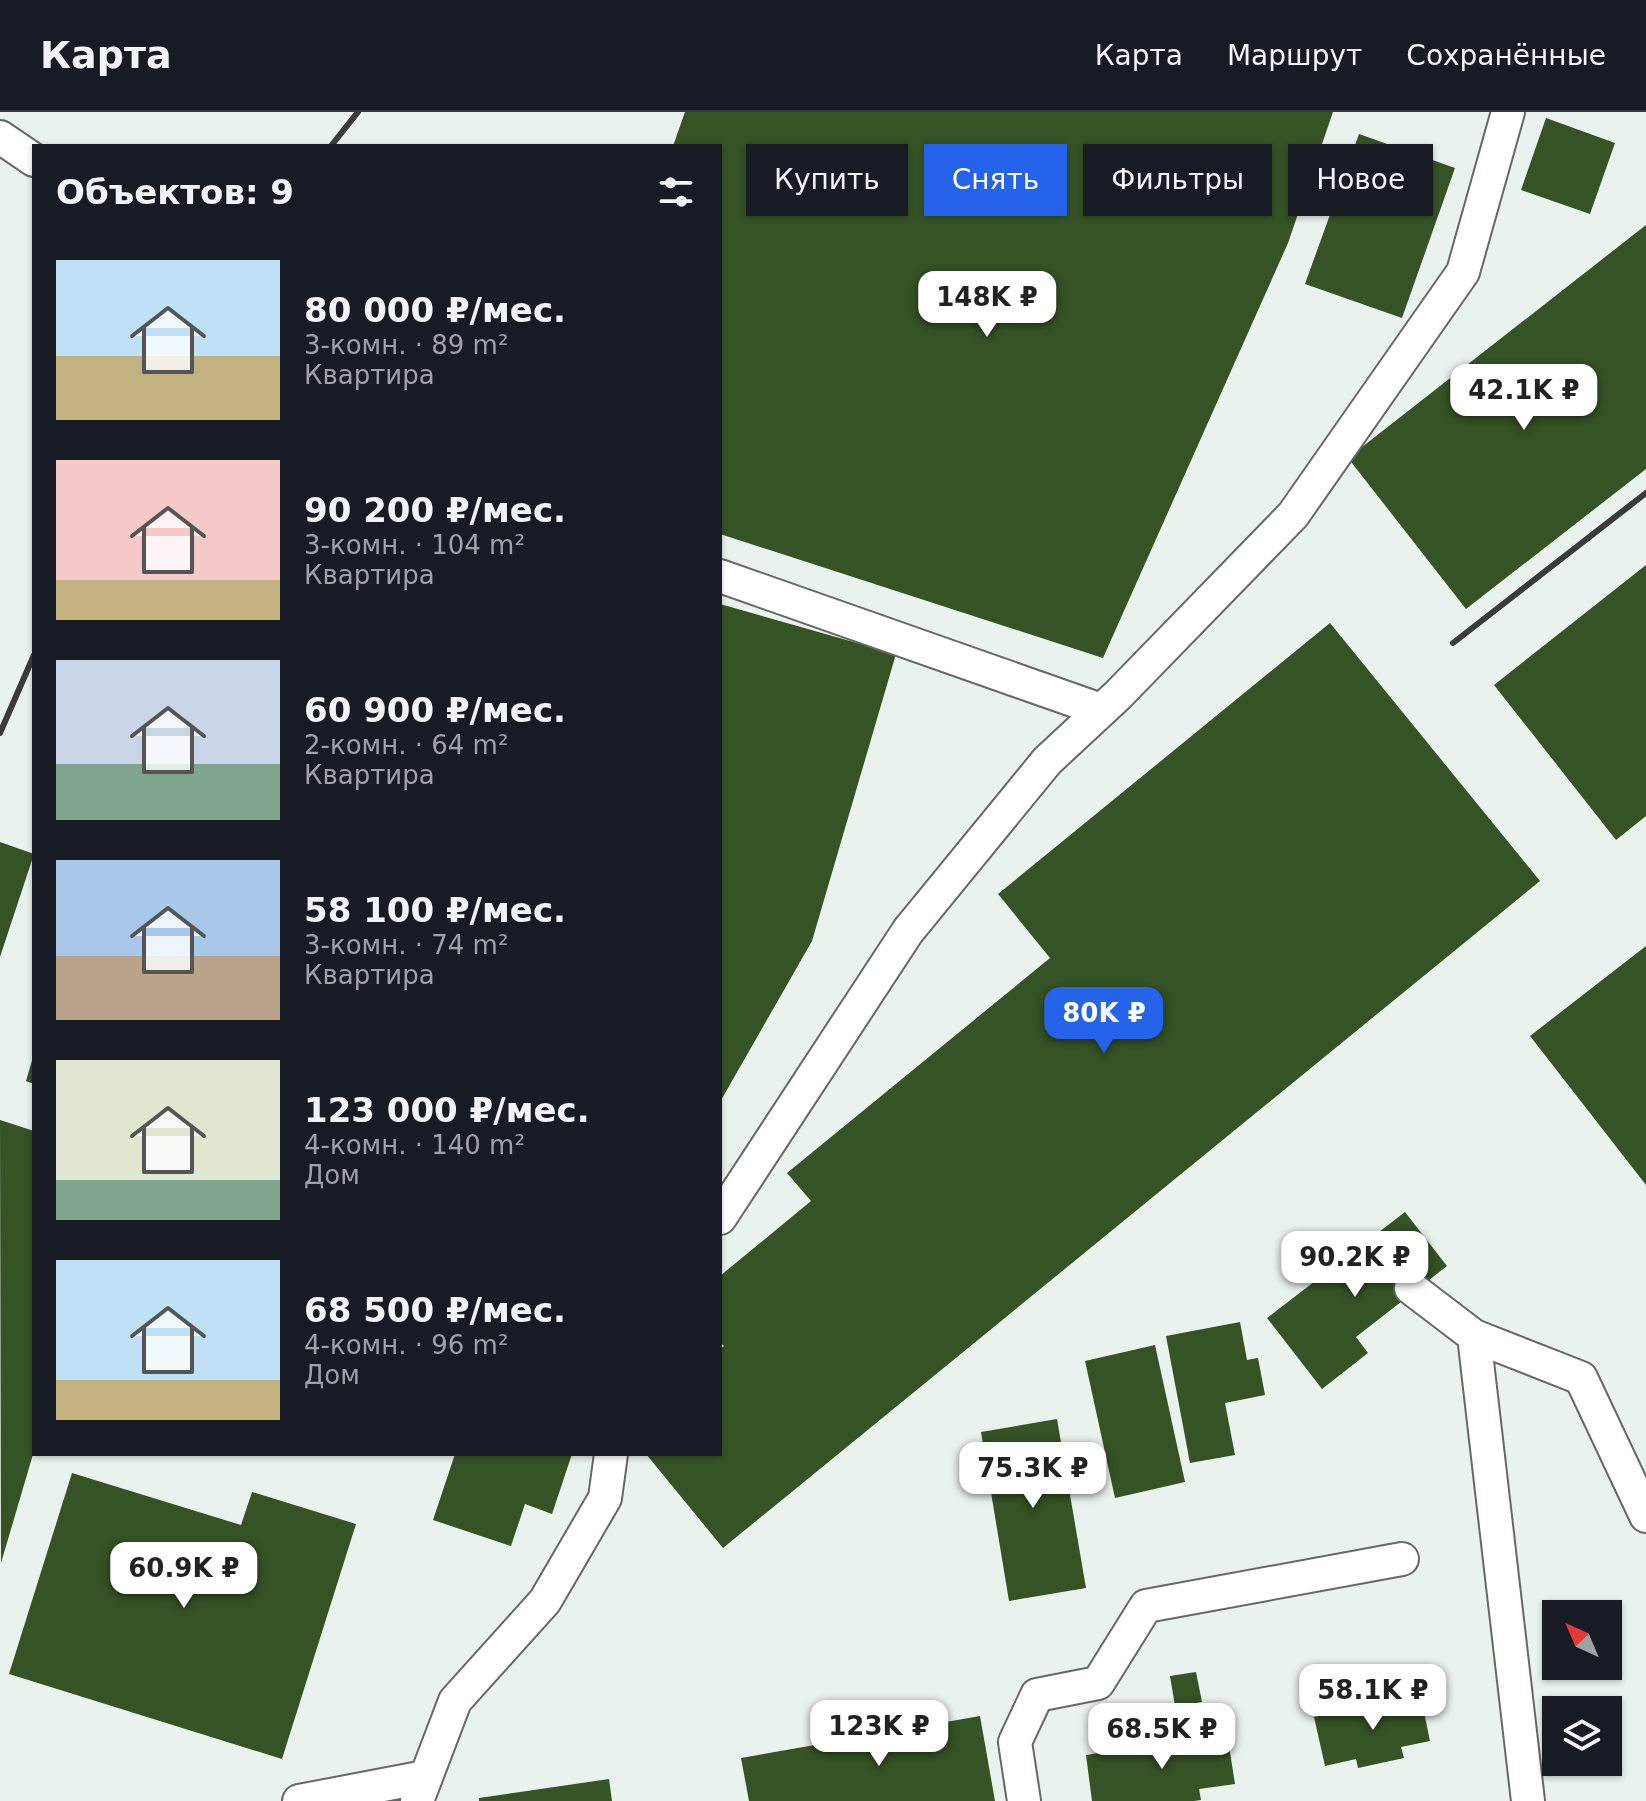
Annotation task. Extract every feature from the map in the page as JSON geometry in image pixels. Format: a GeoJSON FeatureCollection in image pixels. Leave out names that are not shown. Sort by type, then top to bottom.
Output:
{"type":"FeatureCollection","features":[{"type":"Feature","properties":{"kind":"lane"},"geometry":{"type":"LineString","coordinates":[[722,1215],[908,931],[1047,761],[1293,515],[1463,272],[1508,112]]}},
{"type":"Feature","properties":{"kind":"lane"},"geometry":{"type":"LineString","coordinates":[[0,137],[32,159]]}},
{"type":"Feature","properties":{"kind":"lane"},"geometry":{"type":"LineString","coordinates":[[722,577],[1101,710]]}},
{"type":"Feature","properties":{"kind":"lane"},"geometry":{"type":"LineString","coordinates":[[1411,1288],[1474,1336],[1581,1378],[1646,1516]]}},
{"type":"Feature","properties":{"kind":"lane"},"geometry":{"type":"LineString","coordinates":[[1474,1336],[1528,1801]]}},
{"type":"Feature","properties":{"kind":"lane"},"geometry":{"type":"LineString","coordinates":[[299,1801],[421,1789],[455,1701],[545,1601],[605,1498],[611,1456]]}},
{"type":"Feature","properties":{"kind":"lane"},"geometry":{"type":"LineString","coordinates":[[1024,1801],[1015,1742],[1037,1695],[1098,1683],[1146,1606],[1402,1559]]}},
{"type":"Feature","properties":{"kind":"building"},"geometry":{"type":"Polygon","coordinates":[[[685,112],[1333,112],[1322,144],[1288,144],[1288,216],[1297,216],[1288,243],[1103,658],[722,535],[722,144],[674,144],[685,112]]]}},
{"type":"Feature","properties":{"kind":"building"},"geometry":{"type":"Polygon","coordinates":[[[1546,118],[1615,143],[1590,214],[1521,190],[1546,118]]]}},
{"type":"Feature","properties":{"kind":"building"},"geometry":{"type":"Polygon","coordinates":[[[1359,134],[1387,144],[1355,144],[1359,134]]]}},
{"type":"Feature","properties":{"kind":"building"},"geometry":{"type":"Polygon","coordinates":[[[1433,160],[1455,168],[1402,318],[1305,284],[1329,216],[1433,216],[1433,160]]]}},
{"type":"Feature","properties":{"kind":"building"},"geometry":{"type":"Polygon","coordinates":[[[1646,225],[1646,469],[1466,609],[1348,458],[1646,225]]]}},
{"type":"Feature","properties":{"kind":"building"},"geometry":{"type":"Polygon","coordinates":[[[1646,565],[1646,816],[1616,840],[1494,685],[1646,565]]]}},
{"type":"Feature","properties":{"kind":"building"},"geometry":{"type":"Polygon","coordinates":[[[722,605],[896,654],[812,941],[722,1098],[722,605]]]}},
{"type":"Feature","properties":{"kind":"building"},"geometry":{"type":"Polygon","coordinates":[[[1330,623],[1540,881],[723,1548],[648,1456],[722,1456],[722,1274],[811,1201],[787,1173],[1050,958],[998,894],[1330,623]]]}},
{"type":"Feature","properties":{"kind":"building"},"geometry":{"type":"Polygon","coordinates":[[[0,842],[32,853],[32,860],[0,957],[0,842]]]}},
{"type":"Feature","properties":{"kind":"building"},"geometry":{"type":"Polygon","coordinates":[[[1646,946],[1646,1185],[1530,1036],[1646,946]]]}},
{"type":"Feature","properties":{"kind":"building"},"geometry":{"type":"Polygon","coordinates":[[[32,1060],[32,1083],[26,1081],[32,1060]]]}},
{"type":"Feature","properties":{"kind":"building"},"geometry":{"type":"Polygon","coordinates":[[[0,1120],[32,1130],[33,1456],[1,1563],[0,1120]]]}},
{"type":"Feature","properties":{"kind":"building"},"geometry":{"type":"Polygon","coordinates":[[[1405,1212],[1447,1266],[1356,1337],[1368,1353],[1322,1389],[1267,1318],[1405,1212]]]}},
{"type":"Feature","properties":{"kind":"building"},"geometry":{"type":"Polygon","coordinates":[[[1240,1322],[1247,1360],[1258,1358],[1265,1395],[1225,1403],[1235,1455],[1190,1463],[1166,1336],[1240,1322]]]}},
{"type":"Feature","properties":{"kind":"building"},"geometry":{"type":"Polygon","coordinates":[[[1155,1345],[1185,1482],[1115,1498],[1085,1361],[1155,1345]]]}},
{"type":"Feature","properties":{"kind":"building"},"geometry":{"type":"Polygon","coordinates":[[[1057,1419],[1086,1588],[1009,1601],[981,1432],[1057,1419]]]}},
{"type":"Feature","properties":{"kind":"building"},"geometry":{"type":"Polygon","coordinates":[[[454,1456],[571,1456],[552,1514],[525,1504],[511,1546],[433,1520],[454,1456]]]}},
{"type":"Feature","properties":{"kind":"building"},"geometry":{"type":"Polygon","coordinates":[[[72,1473],[241,1525],[252,1492],[356,1524],[282,1759],[9,1674],[72,1473]]]}},
{"type":"Feature","properties":{"kind":"building"},"geometry":{"type":"Polygon","coordinates":[[[1196,1672],[1202,1702],[1175,1706],[1170,1676],[1196,1672]]]}},
{"type":"Feature","properties":{"kind":"building"},"geometry":{"type":"Polygon","coordinates":[[[1420,1693],[1430,1741],[1401,1747],[1404,1758],[1358,1768],[1356,1759],[1325,1766],[1314,1717],[1420,1693]]]}},
{"type":"Feature","properties":{"kind":"building"},"geometry":{"type":"Polygon","coordinates":[[[980,1716],[995,1801],[749,1801],[741,1758],[980,1716]]]}},
{"type":"Feature","properties":{"kind":"building"},"geometry":{"type":"Polygon","coordinates":[[[1227,1733],[1235,1784],[1199,1789],[1201,1800],[1194,1801],[1092,1801],[1086,1755],[1227,1733]]]}},
{"type":"Feature","properties":{"kind":"building"},"geometry":{"type":"Polygon","coordinates":[[[609,1779],[612,1801],[479,1801],[479,1798],[609,1779]]]}},
{"type":"Feature","properties":{"kind":"railway"},"geometry":{"type":"LineString","coordinates":[[333,144],[358,112]]}},
{"type":"Feature","properties":{"kind":"railway"},"geometry":{"type":"LineString","coordinates":[[1453,643],[1646,493]]}},
{"type":"Feature","properties":{"kind":"railway"},"geometry":{"type":"LineString","coordinates":[[0,733],[32,660]]}}]}
